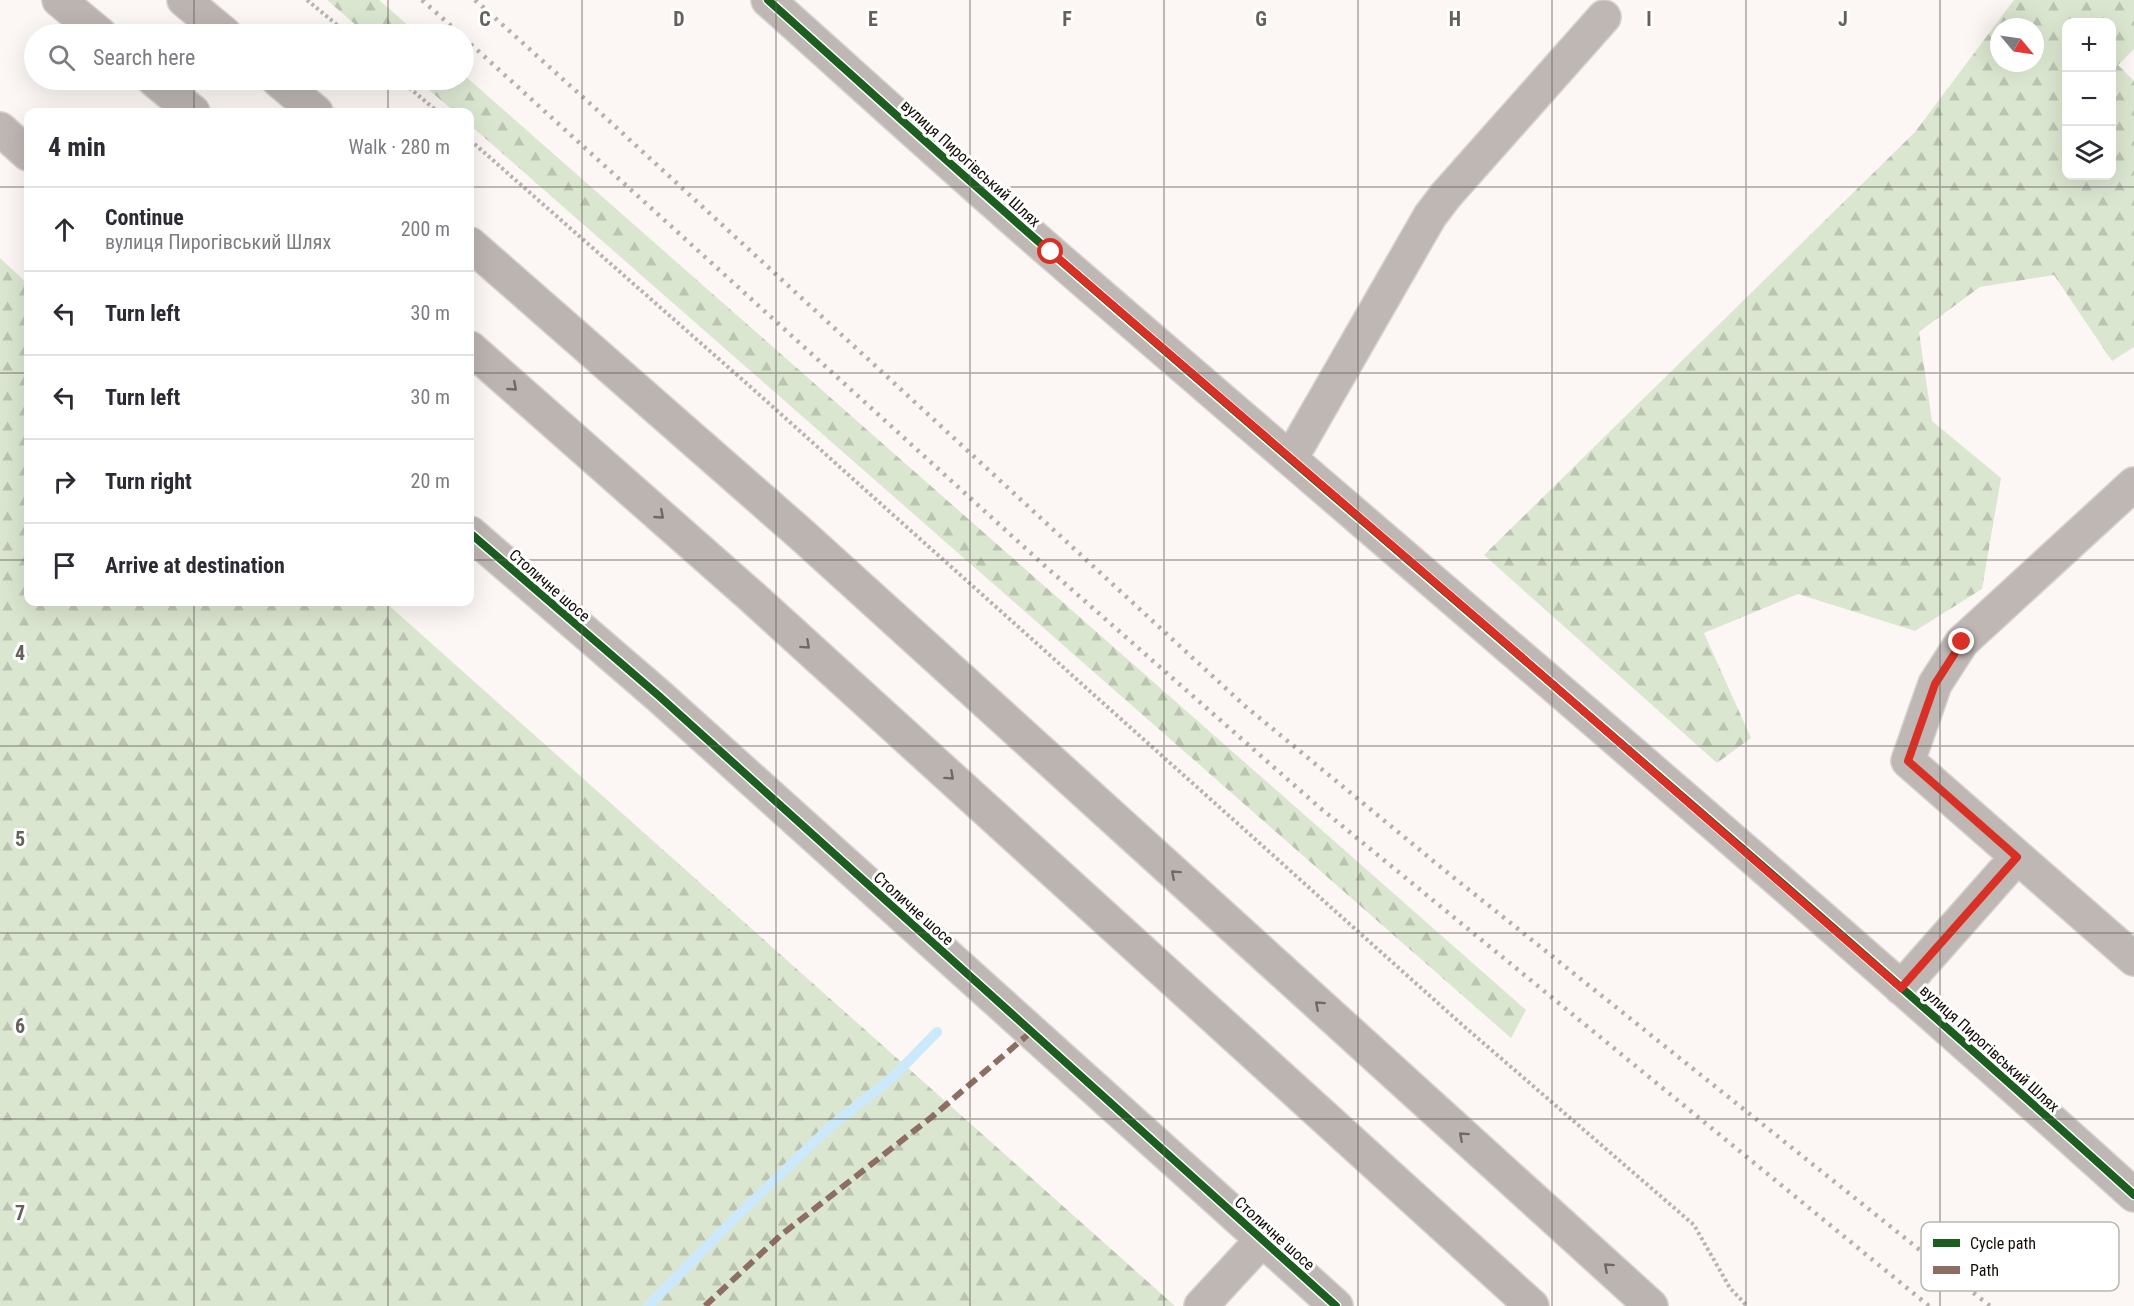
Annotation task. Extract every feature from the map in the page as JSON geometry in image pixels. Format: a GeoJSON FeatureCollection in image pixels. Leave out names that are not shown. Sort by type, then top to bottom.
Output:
{"type":"FeatureCollection","features":[{"type":"Feature","properties":{"kind":"highway"},"geometry":{"type":"LineString","coordinates":[[59,0],[88,24]]}},
{"type":"Feature","properties":{"kind":"highway"},"geometry":{"type":"LineString","coordinates":[[184,0],[213,24]]}},
{"type":"Feature","properties":{"kind":"highway"},"geometry":{"type":"LineString","coordinates":[[166,90],[188,108]]}},
{"type":"Feature","properties":{"kind":"highway"},"geometry":{"type":"LineString","coordinates":[[290,90],[311,108]]}},
{"type":"Feature","properties":{"kind":"highway"},"geometry":{"type":"LineString","coordinates":[[474,248],[810,543],[1651,1306]]}},
{"type":"Feature","properties":{"kind":"highway"},"geometry":{"type":"LineString","coordinates":[[474,352],[750,595],[1533,1306]]}},
{"type":"Feature","properties":{"kind":"street","name":"вулиця Пирогівський Шлях"},"geometry":{"type":"LineString","coordinates":[[768,0],[1051,252],[1901,988],[2134,1195]]}},
{"type":"Feature","properties":{"kind":"street"},"geometry":{"type":"LineString","coordinates":[[1291,458],[1430,216],[1604,17]]}},
{"type":"Feature","properties":{"kind":"street"},"geometry":{"type":"LineString","coordinates":[[0,129],[24,150]]}},
{"type":"Feature","properties":{"kind":"street"},"geometry":{"type":"LineString","coordinates":[[2134,484],[1962,642],[1935,684],[1908,761],[2134,959]]}},
{"type":"Feature","properties":{"kind":"street","name":"Столичне шосе"},"geometry":{"type":"LineString","coordinates":[[474,536],[659,696],[1336,1306]]}},
{"type":"Feature","properties":{"kind":"street"},"geometry":{"type":"LineString","coordinates":[[1901,988],[2017,857]]}},
{"type":"Feature","properties":{"kind":"street"},"geometry":{"type":"LineString","coordinates":[[1201,1306],[1263,1240]]}},
{"type":"Feature","properties":{"kind":"path"},"geometry":{"type":"LineString","coordinates":[[307,0],[336,24]]}},
{"type":"Feature","properties":{"kind":"path"},"geometry":{"type":"LineString","coordinates":[[412,90],[433,108]]}},
{"type":"Feature","properties":{"kind":"path"},"geometry":{"type":"LineString","coordinates":[[474,144],[754,390],[1450,1014],[1694,1225],[1730,1288],[1747,1306]]}},
{"type":"Feature","properties":{"kind":"green space"},"geometry":{"type":"Polygon","coordinates":[[[327,0],[379,0],[407,24],[355,24],[327,0]]]}},
{"type":"Feature","properties":{"kind":"green space"},"geometry":{"type":"Polygon","coordinates":[[[2014,0],[2134,0],[2134,49],[2118,65],[2134,81],[2134,347],[2112,361],[2054,275],[1980,287],[1919,332],[1932,421],[2001,478],[1982,589],[1915,631],[1798,594],[1704,633],[1751,738],[1717,763],[1484,555],[1915,132],[1990,32],[1990,72],[2044,72],[2044,18],[2000,18],[2014,0]]]}},
{"type":"Feature","properties":{"kind":"green space"},"geometry":{"type":"Polygon","coordinates":[[[474,84],[1526,1010],[1511,1038],[474,129],[474,108],[450,108],[429,90],[474,90],[474,84]]]}},
{"type":"Feature","properties":{"kind":"green space"},"geometry":{"type":"Polygon","coordinates":[[[0,258],[24,280],[24,606],[389,606],[1175,1306],[0,1306],[0,258]]]}},
{"type":"Feature","properties":{"kind":"waterway"},"geometry":{"type":"LineString","coordinates":[[648,1306],[831,1126],[892,1078],[937,1032]]}},
{"type":"Feature","properties":{"kind":"railway"},"geometry":{"type":"LineString","coordinates":[[422,0],[449,24]]}},
{"type":"Feature","properties":{"kind":"railway"},"geometry":{"type":"LineString","coordinates":[[475,0],[1245,706],[1443,869],[1921,1251]]}},
{"type":"Feature","properties":{"kind":"railway"},"geometry":{"type":"LineString","coordinates":[[474,47],[1045,566],[1319,807],[1929,1306]]}},
{"type":"Feature","properties":{"kind":"railway"},"geometry":{"type":"LineString","coordinates":[[1971,1291],[1990,1306]]}},
{"type":"Feature","properties":{"kind":"marked path"},"geometry":{"type":"LineString","coordinates":[[705,1306],[781,1235],[933,1116],[1031,1032]]}},
{"type":"Feature","properties":{"kind":"cycle path"},"geometry":{"type":"LineString","coordinates":[[768,0],[1018,223],[1867,957],[2134,1195]]}},
{"type":"Feature","properties":{"kind":"cycle path"},"geometry":{"type":"LineString","coordinates":[[474,536],[659,696],[1336,1306]]}},
{"type":"Feature","properties":{"kind":"route"},"geometry":{"type":"LineString","coordinates":[[1051,252],[1502,640],[1901,988],[2017,857],[1908,761],[1935,684],[1962,642]]}}]}
